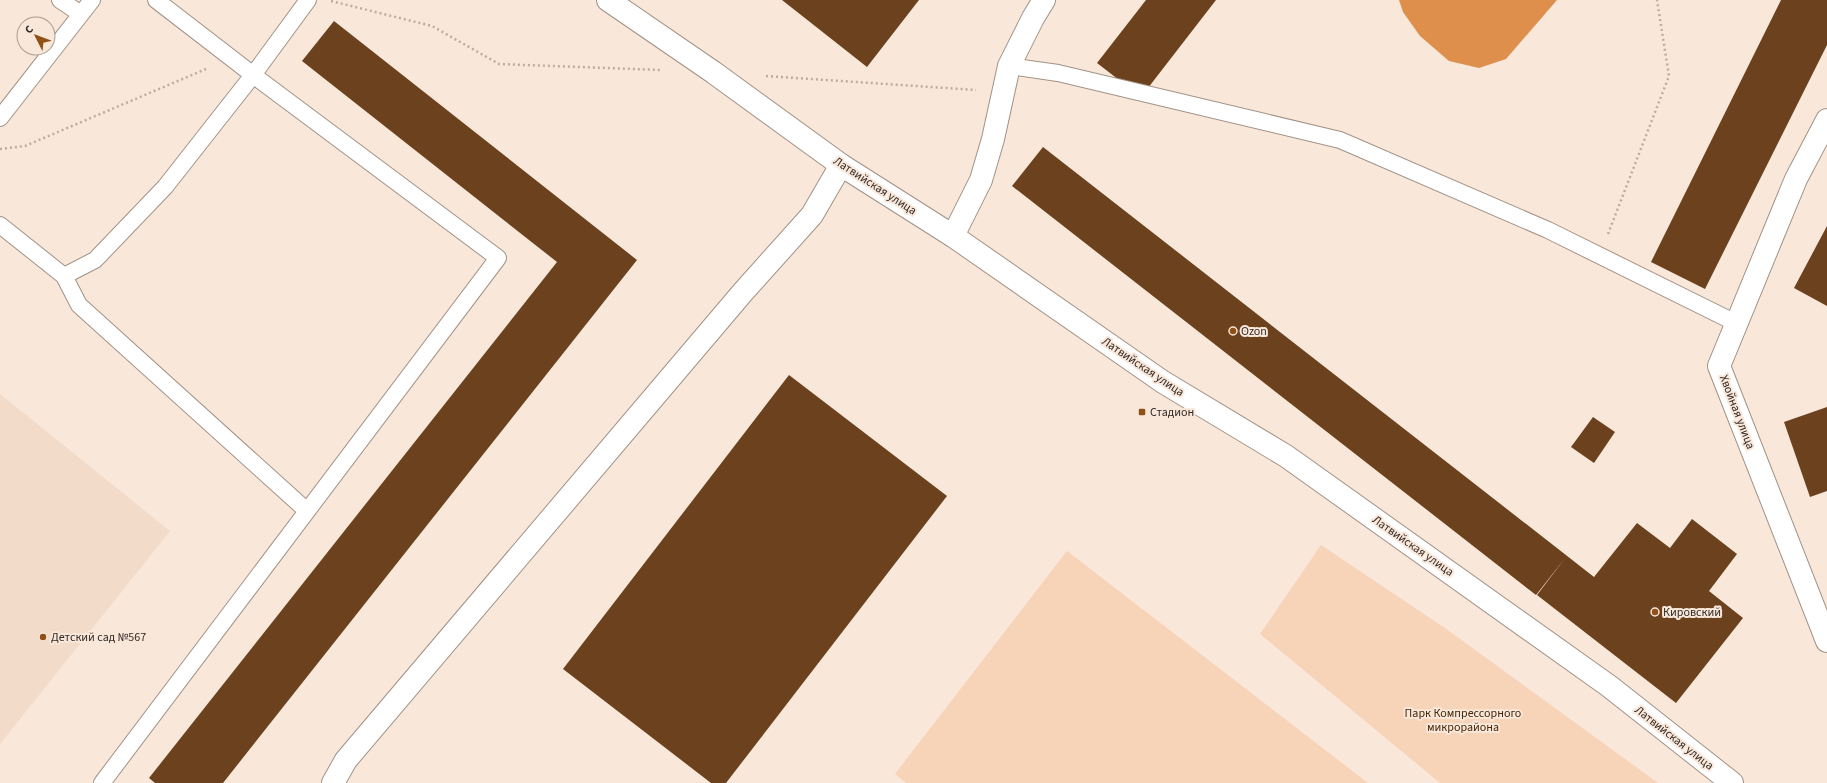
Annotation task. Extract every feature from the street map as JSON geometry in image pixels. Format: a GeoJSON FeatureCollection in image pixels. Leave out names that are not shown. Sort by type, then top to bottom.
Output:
{"type":"FeatureCollection","features":[{"type":"Feature","properties":{"kind":"street","name":"Латвийская улица"},"geometry":{"type":"LineString","coordinates":[[608,0],[713,72],[841,165],[953,236],[1163,382],[1286,456],[1610,686],[1732,783]]}},
{"type":"Feature","properties":{"kind":"street"},"geometry":{"type":"LineString","coordinates":[[953,236],[981,180],[993,139],[1009,66],[1032,18],[1044,0]]}},
{"type":"Feature","properties":{"kind":"street","name":"Хвойная улица"},"geometry":{"type":"LineString","coordinates":[[1827,120],[1796,179],[1719,366],[1827,641]]}},
{"type":"Feature","properties":{"kind":"street"},"geometry":{"type":"LineString","coordinates":[[333,783],[346,760],[743,292],[812,214],[841,165]]}},
{"type":"Feature","properties":{"kind":"lane"},"geometry":{"type":"LineString","coordinates":[[60,0],[81,14]]}},
{"type":"Feature","properties":{"kind":"lane"},"geometry":{"type":"LineString","coordinates":[[0,118],[92,0]]}},
{"type":"Feature","properties":{"kind":"lane"},"geometry":{"type":"LineString","coordinates":[[102,783],[498,258],[253,75],[156,0]]}},
{"type":"Feature","properties":{"kind":"lane"},"geometry":{"type":"LineString","coordinates":[[64,276],[95,260],[165,187],[253,75],[308,0]]}},
{"type":"Feature","properties":{"kind":"lane"},"geometry":{"type":"LineString","coordinates":[[1009,66],[1058,73],[1340,140],[1548,230],[1736,323]]}},
{"type":"Feature","properties":{"kind":"lane"},"geometry":{"type":"LineString","coordinates":[[0,225],[64,276],[79,305],[307,511]]}},
{"type":"Feature","properties":{"kind":"path"},"geometry":{"type":"LineString","coordinates":[[1600,256],[1668,76],[1657,0]]}},
{"type":"Feature","properties":{"kind":"path"},"geometry":{"type":"LineString","coordinates":[[0,149],[25,146],[176,81],[232,59]]}},
{"type":"Feature","properties":{"kind":"shaded area"},"geometry":{"type":"Polygon","coordinates":[[[1399,0],[1557,0],[1506,59],[1479,68],[1449,61],[1420,36],[1403,12],[1399,0]]]}},
{"type":"Feature","properties":{"kind":"shaded area","name":"Детский сад №567"},"geometry":{"type":"Polygon","coordinates":[[[0,394],[170,531],[0,744],[0,394]]]}},
{"type":"Feature","properties":{"kind":"green space","name":"Парк Компрессорного микрорайона"},"geometry":{"type":"Polygon","coordinates":[[[1321,545],[1449,631],[1658,783],[1440,783],[1260,634],[1321,545]]]}},
{"type":"Feature","properties":{"kind":"green space"},"geometry":{"type":"Polygon","coordinates":[[[1067,551],[1368,783],[906,783],[895,774],[1067,551]]]}},
{"type":"Feature","properties":{"kind":"building"},"geometry":{"type":"Polygon","coordinates":[[[782,0],[919,0],[867,67],[782,0]]]}},
{"type":"Feature","properties":{"kind":"building"},"geometry":{"type":"Polygon","coordinates":[[[1146,0],[1216,0],[1141,97],[1097,63],[1146,0]]]}},
{"type":"Feature","properties":{"kind":"building"},"geometry":{"type":"Polygon","coordinates":[[[1781,0],[1827,0],[1827,45],[1705,289],[1651,262],[1781,0]]]}},
{"type":"Feature","properties":{"kind":"building"},"geometry":{"type":"Polygon","coordinates":[[[334,21],[637,260],[223,783],[155,783],[149,778],[557,262],[302,61],[334,21]]]}},
{"type":"Feature","properties":{"kind":"building"},"geometry":{"type":"Polygon","coordinates":[[[1043,147],[1594,577],[1637,523],[1670,548],[1692,519],[1737,554],[1709,591],[1743,618],[1676,703],[1537,595],[1566,557],[1536,595],[1012,186],[1043,147]]]}},
{"type":"Feature","properties":{"kind":"building"},"geometry":{"type":"Polygon","coordinates":[[[1827,226],[1827,306],[1794,288],[1827,226]]]}},
{"type":"Feature","properties":{"kind":"building"},"geometry":{"type":"Polygon","coordinates":[[[789,375],[947,496],[726,783],[711,783],[563,669],[789,375]]]}},
{"type":"Feature","properties":{"kind":"building"},"geometry":{"type":"Polygon","coordinates":[[[1827,407],[1827,491],[1810,497],[1784,422],[1827,407]]]}},
{"type":"Feature","properties":{"kind":"building"},"geometry":{"type":"Polygon","coordinates":[[[1593,417],[1615,432],[1594,463],[1571,447],[1593,417]]]}},
{"type":"Feature","properties":{"kind":"place","name":"Ozon"},"geometry":{"type":"Point","coordinates":[1233,331]}},
{"type":"Feature","properties":{"kind":"place","name":"Стадион"},"geometry":{"type":"Point","coordinates":[1142,412]}},
{"type":"Feature","properties":{"kind":"place","name":"Кировский"},"geometry":{"type":"Point","coordinates":[1655,612]}},
{"type":"Feature","properties":{"kind":"place","name":"Детский сад №567"},"geometry":{"type":"Point","coordinates":[43,637]}}]}
